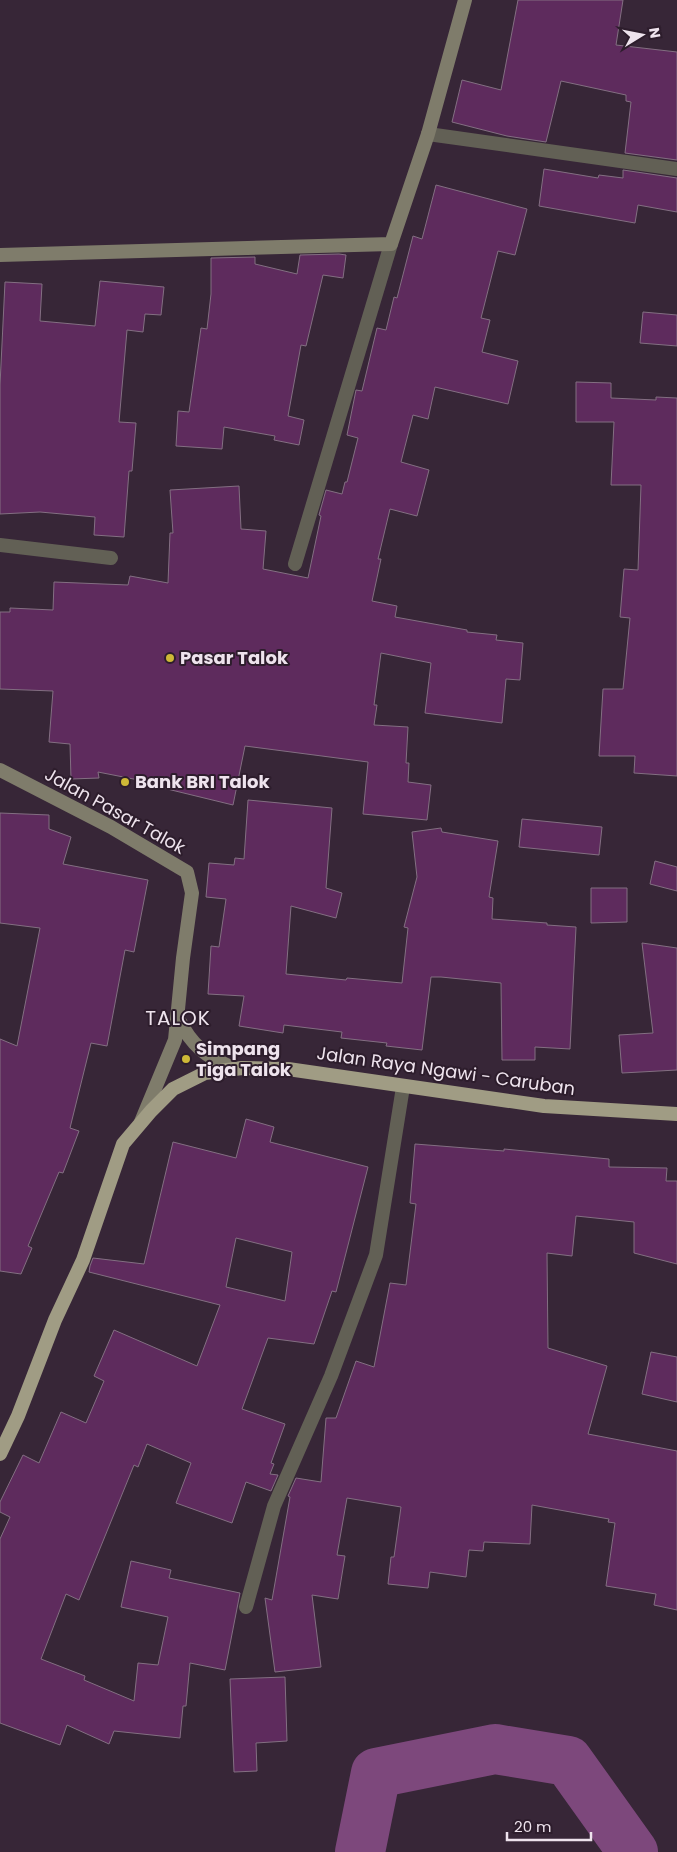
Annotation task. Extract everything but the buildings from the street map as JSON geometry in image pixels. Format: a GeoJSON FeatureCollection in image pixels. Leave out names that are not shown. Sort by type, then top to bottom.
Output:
{"type":"FeatureCollection","features":[{"type":"Feature","properties":{"kind":"highway","name":"Jalan Raya Ngawi - Caruban"},"geometry":{"type":"LineString","coordinates":[[0,1454],[18,1416],[55,1320],[83,1260],[123,1144],[173,1089],[205,1073],[234,1068],[288,1069],[544,1106],[677,1114]]}},
{"type":"Feature","properties":{"kind":"main road"},"geometry":{"type":"LineString","coordinates":[[0,255],[391,244],[428,134],[465,0]]}},
{"type":"Feature","properties":{"kind":"main road","name":"Jalan Pasar Talok"},"geometry":{"type":"LineString","coordinates":[[0,770],[110,827],[187,872],[192,893],[175,1040],[139,1125]]}},
{"type":"Feature","properties":{"kind":"main road"},"geometry":{"type":"LineString","coordinates":[[178,1018],[186,1033],[206,1054],[217,1062],[234,1068]]}},
{"type":"Feature","properties":{"kind":"street"},"geometry":{"type":"LineString","coordinates":[[428,134],[677,169]]}},
{"type":"Feature","properties":{"kind":"street"},"geometry":{"type":"LineString","coordinates":[[295,564],[391,244]]}},
{"type":"Feature","properties":{"kind":"street"},"geometry":{"type":"LineString","coordinates":[[0,545],[111,558]]}},
{"type":"Feature","properties":{"kind":"street"},"geometry":{"type":"LineString","coordinates":[[246,1607],[274,1506],[331,1376],[376,1255],[403,1087]]}},
{"type":"Feature","properties":{"kind":"waterway"},"geometry":{"type":"LineString","coordinates":[[360,1852],[376,1773],[495,1749],[568,1761],[633,1852]]}},
{"type":"Feature","properties":{"kind":"place","name":"Pasar Talok"},"geometry":{"type":"Point","coordinates":[170,658]}},
{"type":"Feature","properties":{"kind":"place","name":"Bank BRI Talok"},"geometry":{"type":"Point","coordinates":[125,782]}},
{"type":"Feature","properties":{"kind":"place","name":"Simpang Tiga Talok"},"geometry":{"type":"Point","coordinates":[186,1059]}},
{"type":"Feature","properties":{"kind":"district","name":"TALOK"},"geometry":{"type":"Point","coordinates":[178,1018]}}]}
